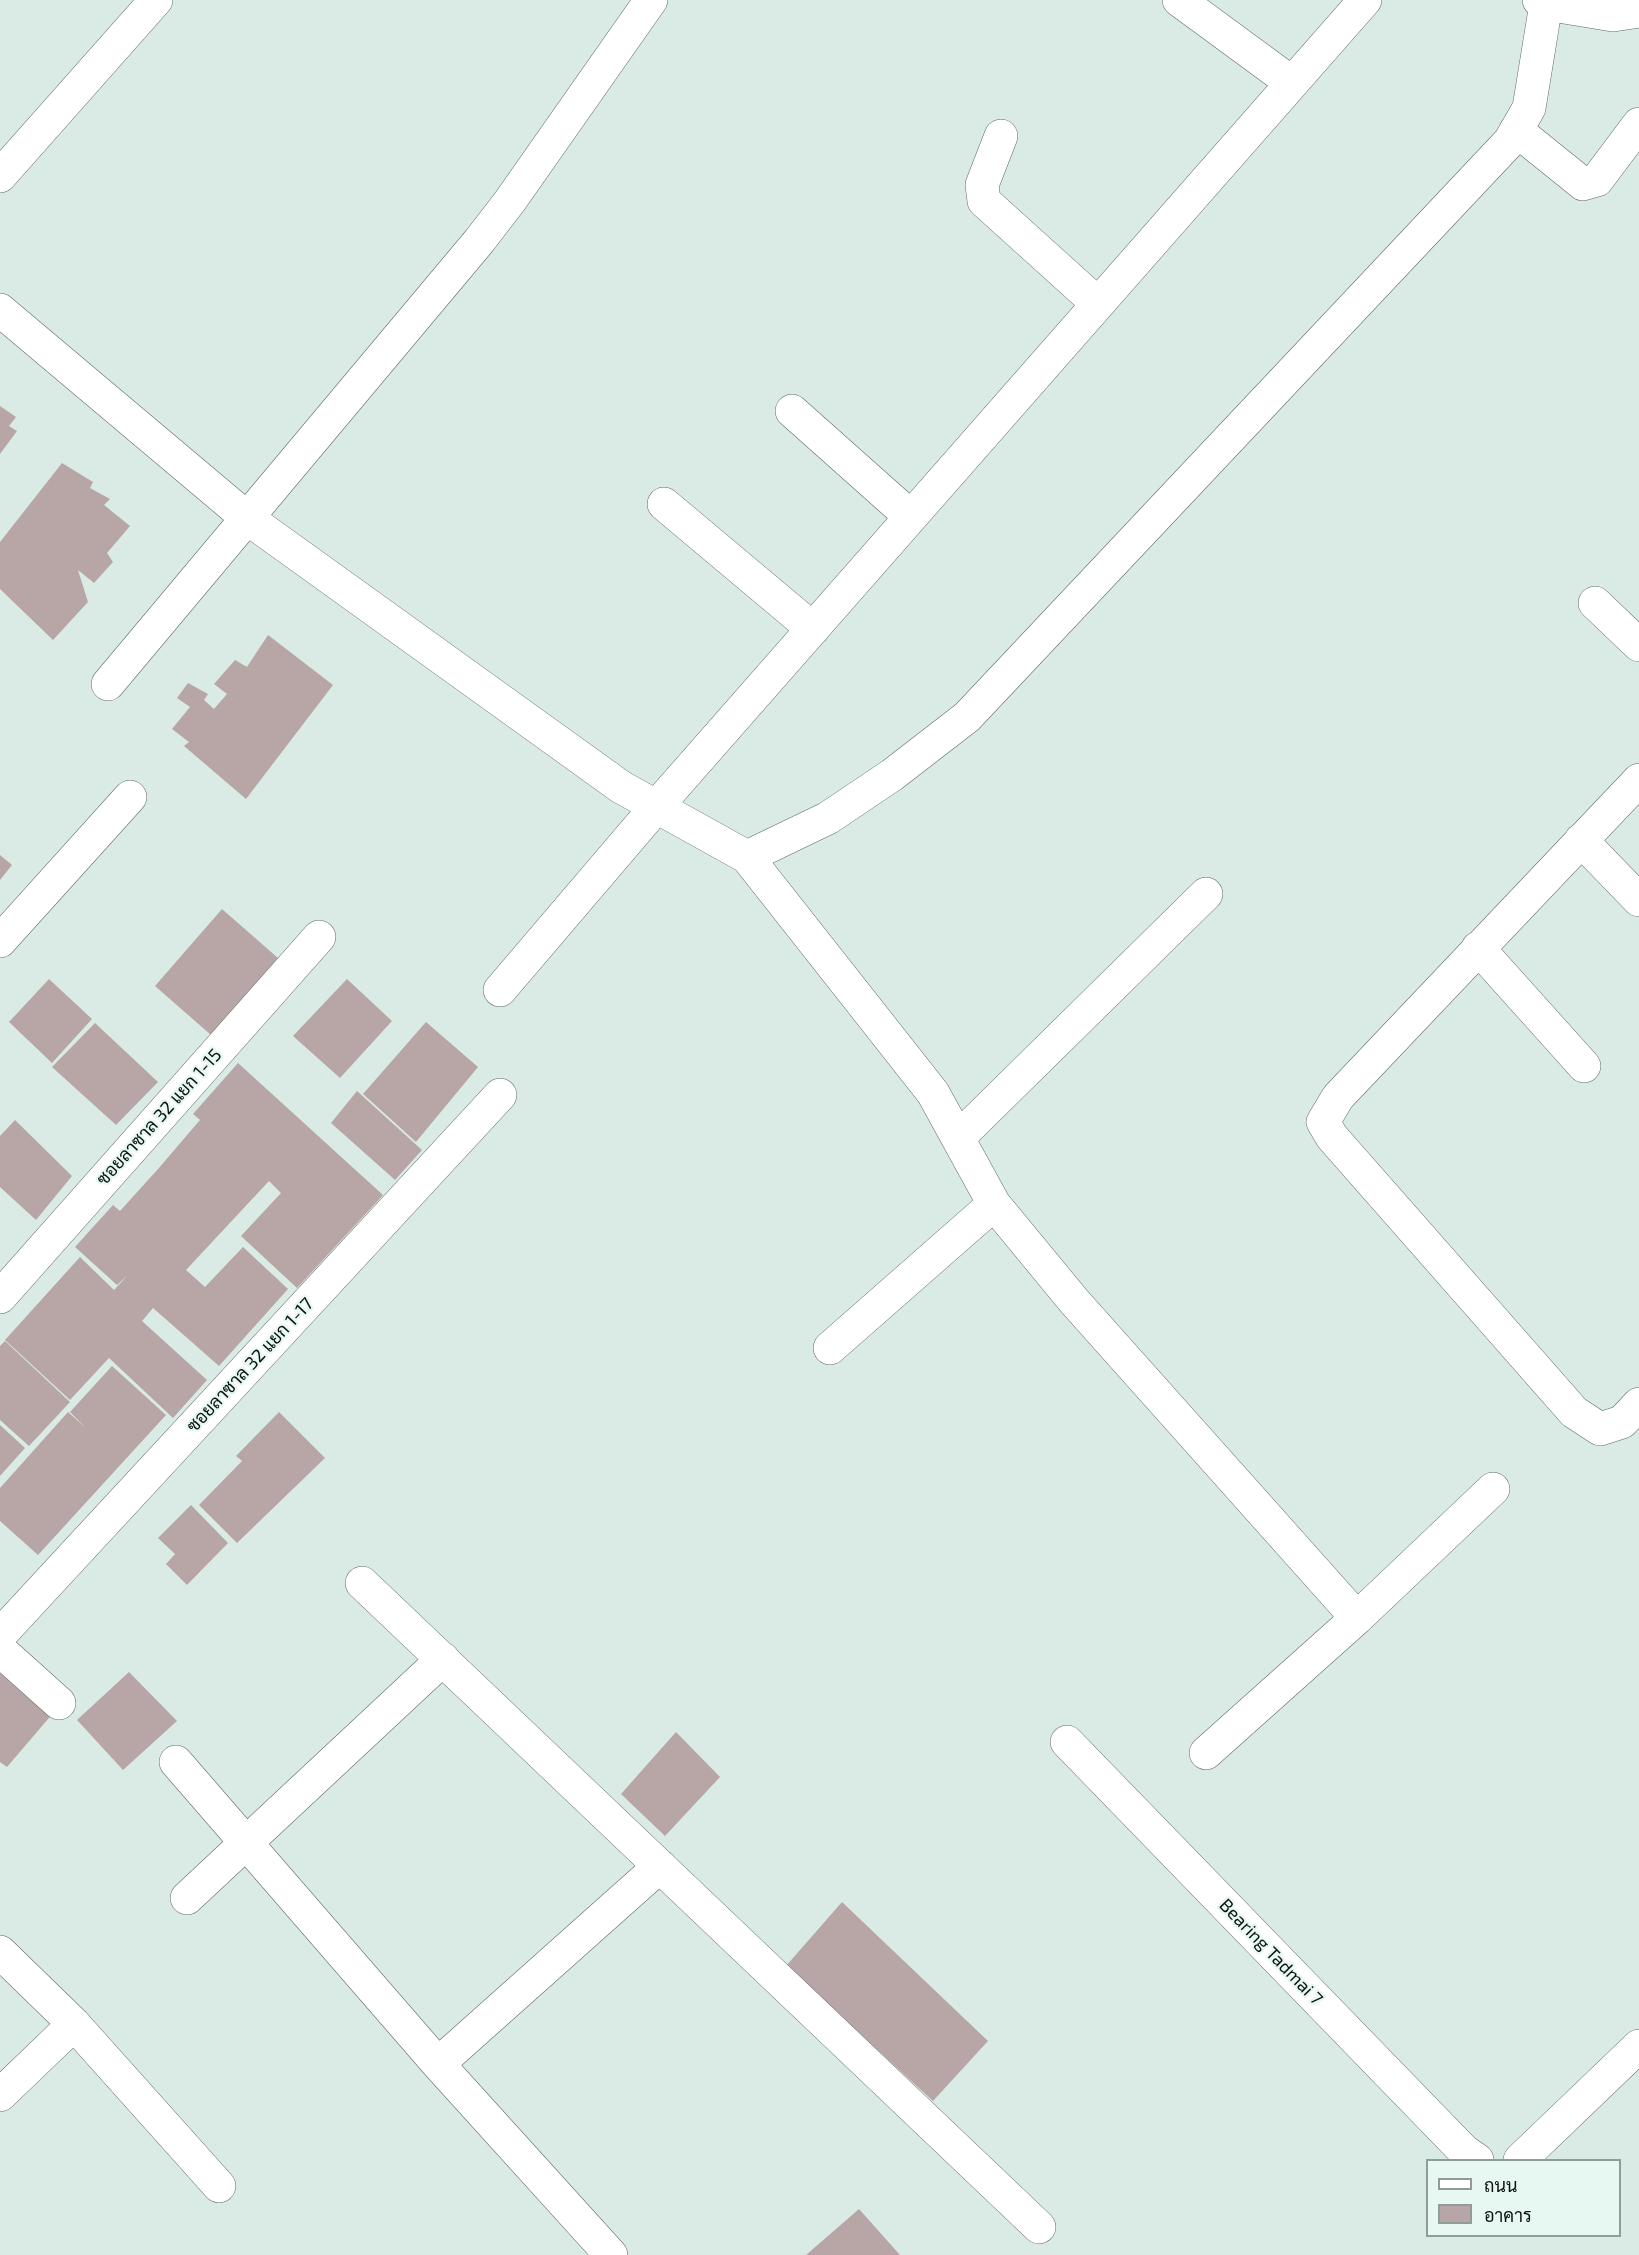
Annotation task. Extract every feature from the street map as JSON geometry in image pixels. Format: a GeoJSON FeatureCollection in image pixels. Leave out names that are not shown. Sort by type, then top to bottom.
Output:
{"type":"FeatureCollection","features":[{"type":"Feature","properties":{"kind":"street"},"geometry":{"type":"LineString","coordinates":[[0,176],[156,0]]}},
{"type":"Feature","properties":{"kind":"street"},"geometry":{"type":"LineString","coordinates":[[108,684],[510,201],[651,0]]}},
{"type":"Feature","properties":{"kind":"street"},"geometry":{"type":"LineString","coordinates":[[1179,0],[1292,83]]}},
{"type":"Feature","properties":{"kind":"street"},"geometry":{"type":"LineString","coordinates":[[500,990],[657,806],[1365,0]]}},
{"type":"Feature","properties":{"kind":"street"},"geometry":{"type":"LineString","coordinates":[[747,857],[828,818],[892,776],[967,717],[1510,141],[1529,108],[1543,2],[1613,15],[1639,10]]}},
{"type":"Feature","properties":{"kind":"street"},"geometry":{"type":"LineString","coordinates":[[1516,130],[1583,184],[1596,180],[1639,124]]}},
{"type":"Feature","properties":{"kind":"street"},"geometry":{"type":"LineString","coordinates":[[1001,136],[982,185],[984,201],[1098,304]]}},
{"type":"Feature","properties":{"kind":"street"},"geometry":{"type":"LineString","coordinates":[[0,310],[247,518],[621,787],[747,857],[933,1093],[994,1204],[1074,1301],[1357,1618]]}},
{"type":"Feature","properties":{"kind":"street"},"geometry":{"type":"LineString","coordinates":[[792,411],[912,517]]}},
{"type":"Feature","properties":{"kind":"street"},"geometry":{"type":"LineString","coordinates":[[664,504],[813,629]]}},
{"type":"Feature","properties":{"kind":"street"},"geometry":{"type":"LineString","coordinates":[[1595,603],[1639,645]]}},
{"type":"Feature","properties":{"kind":"street"},"geometry":{"type":"LineString","coordinates":[[1639,780],[1338,1097],[1323,1122],[1332,1137],[1574,1412],[1600,1429],[1622,1422],[1639,1405]]}},
{"type":"Feature","properties":{"kind":"street"},"geometry":{"type":"LineString","coordinates":[[0,941],[130,797]]}},
{"type":"Feature","properties":{"kind":"street"},"geometry":{"type":"LineString","coordinates":[[1581,840],[1639,900]]}},
{"type":"Feature","properties":{"kind":"street"},"geometry":{"type":"LineString","coordinates":[[958,1138],[1206,894]]}},
{"type":"Feature","properties":{"kind":"street","name":"ซอยลาซาล 32 แยก 1-15"},"geometry":{"type":"LineString","coordinates":[[0,1297],[319,937]]}},
{"type":"Feature","properties":{"kind":"street"},"geometry":{"type":"LineString","coordinates":[[1478,948],[1584,1065]]}},
{"type":"Feature","properties":{"kind":"street","name":"ซอยลาซาล 32 แยก 1-17"},"geometry":{"type":"LineString","coordinates":[[0,1635],[500,1095]]}},
{"type":"Feature","properties":{"kind":"street"},"geometry":{"type":"LineString","coordinates":[[830,1348],[994,1204]]}},
{"type":"Feature","properties":{"kind":"street"},"geometry":{"type":"LineString","coordinates":[[1206,1753],[1357,1618],[1493,1489]]}},
{"type":"Feature","properties":{"kind":"street"},"geometry":{"type":"LineString","coordinates":[[362,1583],[1039,2227]]}},
{"type":"Feature","properties":{"kind":"street"},"geometry":{"type":"LineString","coordinates":[[0,1650],[59,1703]]}},
{"type":"Feature","properties":{"kind":"street"},"geometry":{"type":"LineString","coordinates":[[187,1898],[443,1659]]}},
{"type":"Feature","properties":{"kind":"street","name":"Bearing Tadmai 7"},"geometry":{"type":"LineString","coordinates":[[1067,1742],[1464,2151],[1476,2159]]}},
{"type":"Feature","properties":{"kind":"street"},"geometry":{"type":"LineString","coordinates":[[176,1762],[438,2064],[611,2255]]}},
{"type":"Feature","properties":{"kind":"street"},"geometry":{"type":"LineString","coordinates":[[438,2064],[660,1866]]}},
{"type":"Feature","properties":{"kind":"street"},"geometry":{"type":"LineString","coordinates":[[0,1952],[74,2024],[219,2186]]}},
{"type":"Feature","properties":{"kind":"street"},"geometry":{"type":"LineString","coordinates":[[0,2095],[74,2024]]}},
{"type":"Feature","properties":{"kind":"street"},"geometry":{"type":"LineString","coordinates":[[1521,2159],[1639,2046]]}},
{"type":"Feature","properties":{"kind":"building"},"geometry":{"type":"Polygon","coordinates":[[[0,406],[16,417],[9,426],[17,431],[0,454],[0,406]]]}},
{"type":"Feature","properties":{"kind":"building"},"geometry":{"type":"Polygon","coordinates":[[[62,463],[93,482],[90,488],[110,499],[104,505],[130,526],[107,553],[113,562],[94,583],[78,570],[88,602],[53,640],[0,589],[0,542],[62,463]]]}},
{"type":"Feature","properties":{"kind":"building"},"geometry":{"type":"Polygon","coordinates":[[[268,635],[333,685],[246,799],[184,746],[189,742],[172,729],[190,707],[177,698],[188,683],[208,694],[204,700],[214,709],[227,694],[214,684],[235,660],[247,667],[268,635]]]}},
{"type":"Feature","properties":{"kind":"building"},"geometry":{"type":"Polygon","coordinates":[[[0,855],[12,865],[0,880],[0,855]]]}},
{"type":"Feature","properties":{"kind":"building"},"geometry":{"type":"Polygon","coordinates":[[[222,909],[278,958],[211,1035],[155,986],[222,909]]]}},
{"type":"Feature","properties":{"kind":"building"},"geometry":{"type":"Polygon","coordinates":[[[49,979],[92,1019],[52,1063],[9,1022],[49,979]]]}},
{"type":"Feature","properties":{"kind":"building"},"geometry":{"type":"Polygon","coordinates":[[[347,979],[392,1021],[340,1078],[293,1036],[347,979]]]}},
{"type":"Feature","properties":{"kind":"building"},"geometry":{"type":"Polygon","coordinates":[[[426,1022],[478,1067],[416,1142],[363,1094],[426,1022]]]}},
{"type":"Feature","properties":{"kind":"building"},"geometry":{"type":"Polygon","coordinates":[[[95,1023],[158,1082],[116,1125],[52,1067],[95,1023]]]}},
{"type":"Feature","properties":{"kind":"building"},"geometry":{"type":"Polygon","coordinates":[[[238,1063],[383,1195],[297,1288],[241,1236],[281,1193],[269,1181],[186,1270],[205,1287],[243,1247],[288,1289],[219,1366],[153,1308],[142,1321],[207,1380],[173,1418],[109,1358],[70,1400],[5,1340],[80,1257],[114,1290],[127,1276],[117,1285],[75,1247],[113,1205],[120,1211],[158,1169],[200,1120],[193,1114],[238,1063]]]}},
{"type":"Feature","properties":{"kind":"building"},"geometry":{"type":"Polygon","coordinates":[[[357,1091],[422,1150],[395,1180],[331,1123],[357,1091]]]}},
{"type":"Feature","properties":{"kind":"building"},"geometry":{"type":"Polygon","coordinates":[[[15,1120],[72,1176],[36,1220],[0,1187],[0,1136],[15,1120]]]}},
{"type":"Feature","properties":{"kind":"building"},"geometry":{"type":"Polygon","coordinates":[[[5,1341],[70,1402],[29,1446],[0,1420],[0,1346],[5,1341]]]}},
{"type":"Feature","properties":{"kind":"building"},"geometry":{"type":"Polygon","coordinates":[[[112,1366],[166,1415],[38,1555],[0,1521],[0,1488],[68,1412],[86,1428],[70,1412],[112,1366]]]}},
{"type":"Feature","properties":{"kind":"building"},"geometry":{"type":"Polygon","coordinates":[[[279,1412],[325,1458],[237,1543],[199,1505],[242,1461],[236,1456],[279,1412]]]}},
{"type":"Feature","properties":{"kind":"building"},"geometry":{"type":"Polygon","coordinates":[[[0,1425],[25,1448],[0,1476],[0,1425]]]}},
{"type":"Feature","properties":{"kind":"building"},"geometry":{"type":"Polygon","coordinates":[[[191,1505],[228,1543],[187,1585],[166,1564],[175,1554],[158,1538],[191,1505]]]}},
{"type":"Feature","properties":{"kind":"building"},"geometry":{"type":"Polygon","coordinates":[[[0,1665],[54,1712],[7,1767],[0,1762],[0,1665]]]}},
{"type":"Feature","properties":{"kind":"building"},"geometry":{"type":"Polygon","coordinates":[[[129,1672],[177,1721],[123,1770],[77,1720],[129,1672]]]}},
{"type":"Feature","properties":{"kind":"building"},"geometry":{"type":"Polygon","coordinates":[[[676,1732],[720,1777],[665,1836],[621,1794],[676,1732]]]}},
{"type":"Feature","properties":{"kind":"building"},"geometry":{"type":"Polygon","coordinates":[[[842,1902],[988,2041],[933,2101],[786,1966],[842,1902]]]}},
{"type":"Feature","properties":{"kind":"building"},"geometry":{"type":"Polygon","coordinates":[[[859,2209],[900,2255],[806,2255],[859,2209]]]}}]}
